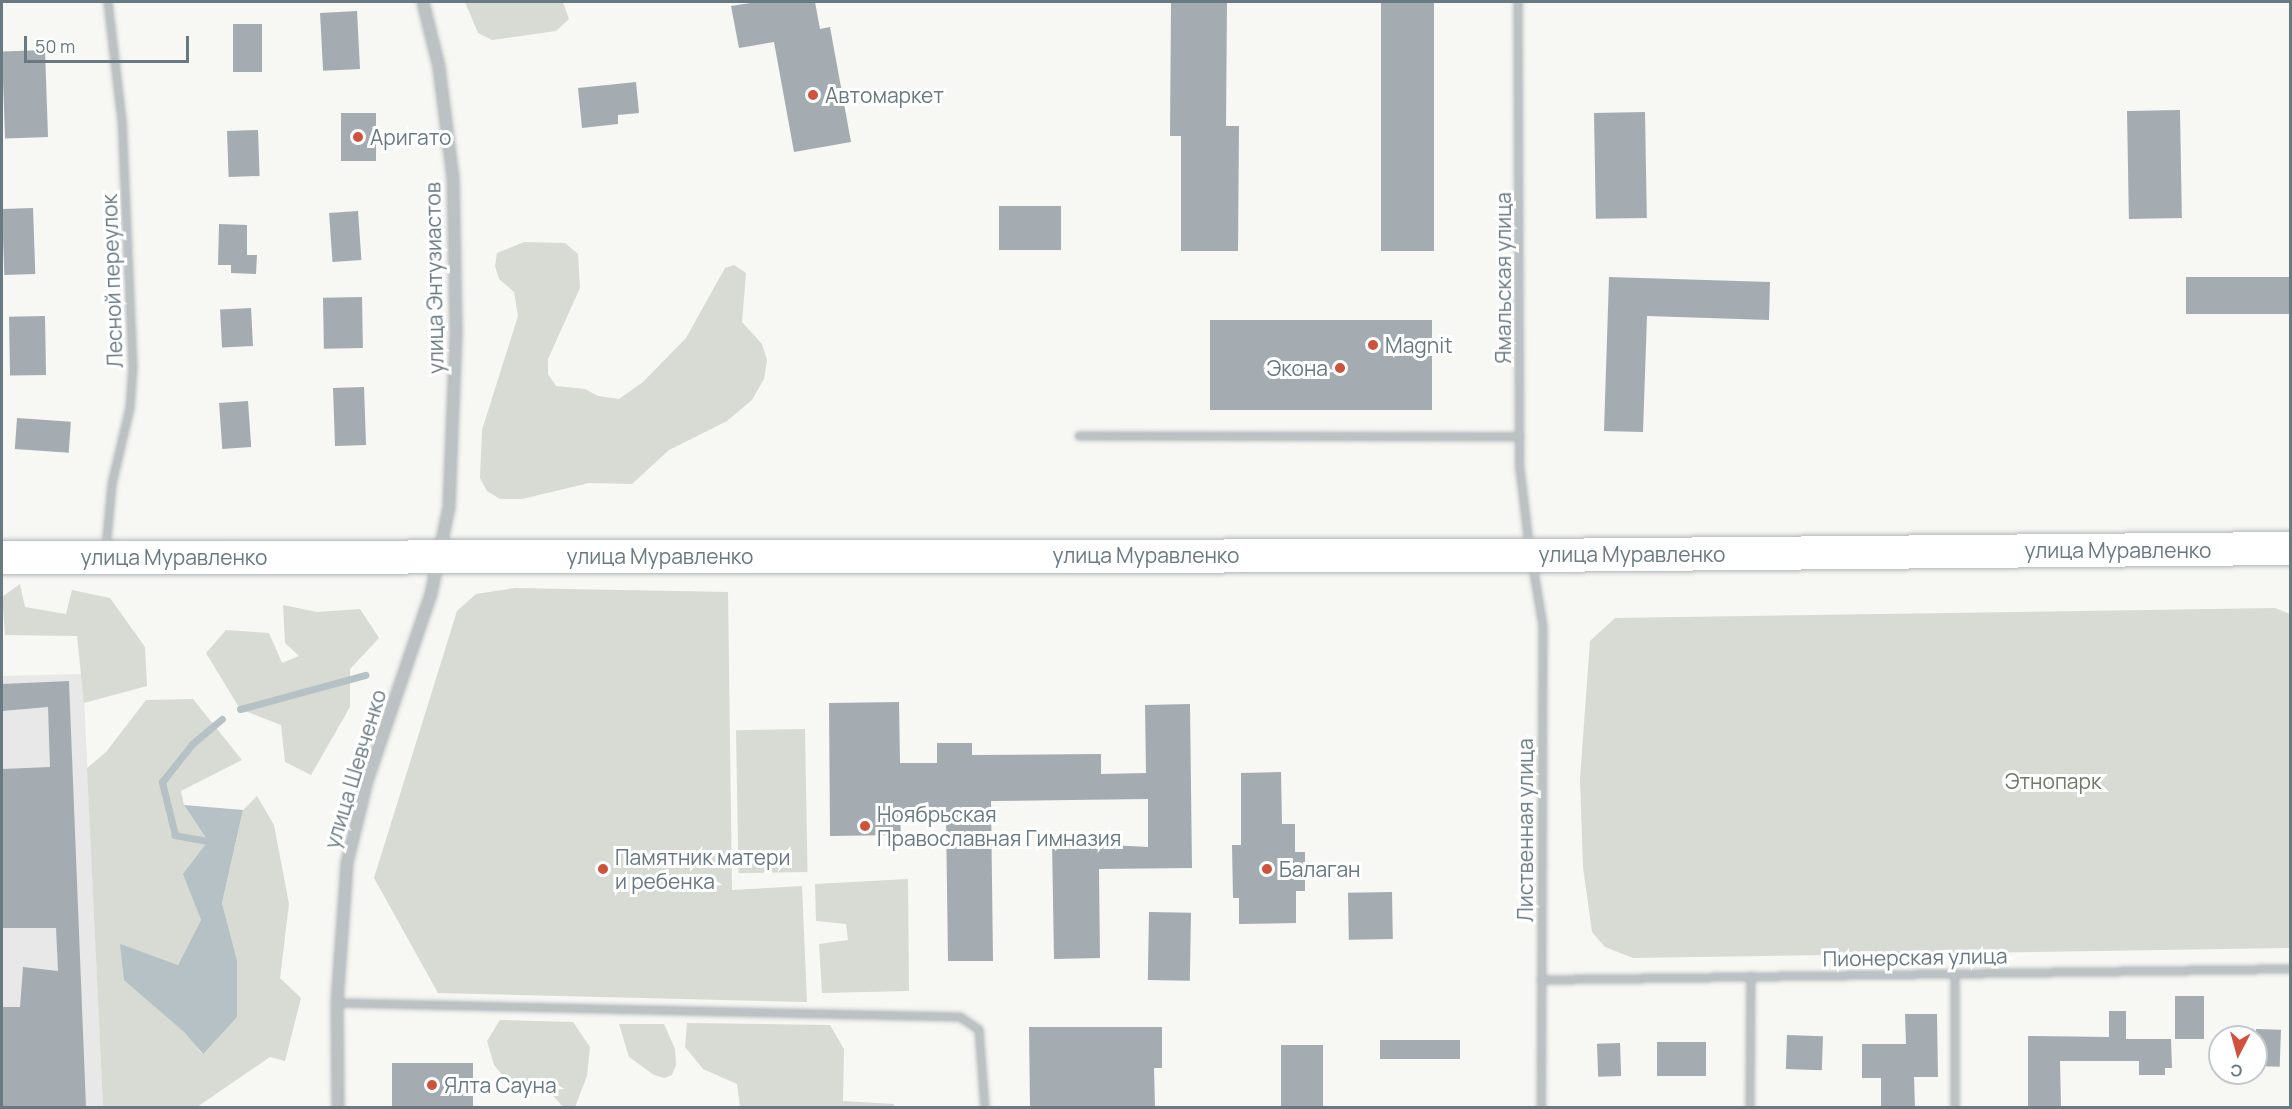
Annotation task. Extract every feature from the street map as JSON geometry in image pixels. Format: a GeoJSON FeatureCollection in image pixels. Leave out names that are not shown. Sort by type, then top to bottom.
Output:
{"type":"FeatureCollection","features":[{"type":"Feature","properties":{"kind":"main road","name":"улица Муравленко"},"geometry":{"type":"LineString","coordinates":[[2,556],[1531,555],[2290,548]]}},
{"type":"Feature","properties":{"kind":"street","name":"Лесной переулок"},"geometry":{"type":"LineString","coordinates":[[106,557],[112,484],[126,436],[133,369],[122,121],[108,2]]}},
{"type":"Feature","properties":{"kind":"street","name":"улица Энтузиастов"},"geometry":{"type":"LineString","coordinates":[[423,2],[446,114],[455,223],[454,411],[449,507],[441,556]]}},
{"type":"Feature","properties":{"kind":"street","name":"Ямальская улица"},"geometry":{"type":"LineString","coordinates":[[1518,2],[1521,500],[1531,555]]}},
{"type":"Feature","properties":{"kind":"street"},"geometry":{"type":"LineString","coordinates":[[1079,436],[1520,437]]}},
{"type":"Feature","properties":{"kind":"street","name":"Лиственная улица"},"geometry":{"type":"LineString","coordinates":[[1531,555],[1543,626],[1541,1107]]}},
{"type":"Feature","properties":{"kind":"street","name":"улица Шевченко"},"geometry":{"type":"LineString","coordinates":[[338,1107],[337,1003],[345,884],[358,812],[441,556]]}},
{"type":"Feature","properties":{"kind":"street","name":"Пионерская улица"},"geometry":{"type":"LineString","coordinates":[[1541,981],[2290,969]]}},
{"type":"Feature","properties":{"kind":"street"},"geometry":{"type":"LineString","coordinates":[[1955,973],[1955,1107]]}},
{"type":"Feature","properties":{"kind":"street"},"geometry":{"type":"LineString","coordinates":[[1750,1107],[1751,976]]}},
{"type":"Feature","properties":{"kind":"street"},"geometry":{"type":"LineString","coordinates":[[337,1003],[960,1017],[979,1030],[985,1107]]}},
{"type":"Feature","properties":{"kind":"shaded area"},"geometry":{"type":"Polygon","coordinates":[[[83,674],[103,1107],[2,1107],[2,676],[83,674]]]}},
{"type":"Feature","properties":{"kind":"shaded area"},"geometry":{"type":"Polygon","coordinates":[[[184,805],[243,810],[222,903],[237,960],[237,1017],[203,1054],[184,1032],[124,980],[120,944],[178,965],[201,920],[183,874],[208,841],[184,805]]]}},
{"type":"Feature","properties":{"kind":"green space"},"geometry":{"type":"Polygon","coordinates":[[[465,2],[563,2],[569,19],[556,31],[492,40],[478,33],[465,2]]]}},
{"type":"Feature","properties":{"kind":"green space"},"geometry":{"type":"Polygon","coordinates":[[[524,242],[565,243],[578,254],[580,288],[548,359],[548,374],[556,386],[585,389],[598,396],[619,399],[643,382],[686,338],[725,268],[734,265],[746,273],[742,322],[762,344],[767,360],[764,379],[752,400],[727,421],[669,450],[632,484],[589,483],[522,499],[500,499],[487,491],[480,478],[482,430],[518,316],[514,292],[499,279],[495,266],[497,253],[524,242]]]}},
{"type":"Feature","properties":{"kind":"green space"},"geometry":{"type":"Polygon","coordinates":[[[20,584],[25,607],[66,614],[72,590],[110,598],[145,647],[147,686],[84,703],[77,636],[5,635],[2,597],[20,584]]]}},
{"type":"Feature","properties":{"kind":"green space"},"geometry":{"type":"Polygon","coordinates":[[[515,588],[728,592],[732,890],[802,886],[807,1002],[438,993],[374,878],[457,611],[476,594],[515,588]]]}},
{"type":"Feature","properties":{"kind":"green space"},"geometry":{"type":"Polygon","coordinates":[[[283,605],[317,612],[360,609],[379,638],[350,669],[350,707],[311,775],[285,762],[281,725],[240,709],[206,653],[226,630],[269,633],[282,663],[299,656],[285,643],[283,605]]]}},
{"type":"Feature","properties":{"kind":"green space","name":"Этнопарк"},"geometry":{"type":"Polygon","coordinates":[[[2275,608],[2290,614],[2290,948],[1633,958],[1605,947],[1592,932],[1583,867],[1580,779],[1590,641],[1615,618],[2275,608]]]}},
{"type":"Feature","properties":{"kind":"green space"},"geometry":{"type":"Polygon","coordinates":[[[193,699],[242,760],[181,791],[184,805],[208,841],[184,874],[201,920],[178,965],[120,945],[202,1054],[237,960],[222,903],[243,810],[257,796],[274,825],[289,904],[280,978],[301,998],[285,1061],[270,1057],[197,1107],[103,1107],[87,768],[106,752],[146,700],[193,699]]]}},
{"type":"Feature","properties":{"kind":"green space"},"geometry":{"type":"Polygon","coordinates":[[[805,729],[807,872],[739,873],[736,730],[805,729]]]}},
{"type":"Feature","properties":{"kind":"green space"},"geometry":{"type":"Polygon","coordinates":[[[908,879],[909,991],[822,993],[819,944],[848,940],[846,924],[816,921],[815,884],[908,879]]]}},
{"type":"Feature","properties":{"kind":"green space"},"geometry":{"type":"Polygon","coordinates":[[[500,1020],[573,1022],[590,1047],[587,1076],[575,1107],[563,1107],[549,1091],[518,1094],[494,1065],[487,1041],[500,1020]]]}},
{"type":"Feature","properties":{"kind":"green space"},"geometry":{"type":"Polygon","coordinates":[[[687,1023],[830,1025],[844,1049],[843,1101],[894,1104],[894,1107],[740,1107],[737,1084],[703,1069],[685,1047],[687,1023]]]}},
{"type":"Feature","properties":{"kind":"green space"},"geometry":{"type":"Polygon","coordinates":[[[619,1024],[664,1024],[675,1049],[676,1065],[672,1075],[664,1078],[654,1075],[629,1057],[619,1024]]]}},
{"type":"Feature","properties":{"kind":"building","name":"Автомаркет"},"geometry":{"type":"Polygon","coordinates":[[[757,2],[815,2],[820,29],[830,27],[851,142],[794,152],[774,42],[739,48],[731,6],[757,2]]]}},
{"type":"Feature","properties":{"kind":"building"},"geometry":{"type":"Polygon","coordinates":[[[1171,2],[1227,2],[1226,126],[1239,126],[1238,251],[1181,251],[1181,136],[1170,136],[1171,2]]]}},
{"type":"Feature","properties":{"kind":"building"},"geometry":{"type":"Polygon","coordinates":[[[1381,2],[1434,2],[1434,251],[1381,251],[1381,2]]]}},
{"type":"Feature","properties":{"kind":"building"},"geometry":{"type":"Polygon","coordinates":[[[357,11],[360,69],[323,71],[320,13],[357,11]]]}},
{"type":"Feature","properties":{"kind":"building"},"geometry":{"type":"Polygon","coordinates":[[[233,24],[262,24],[262,72],[233,72],[233,24]]]}},
{"type":"Feature","properties":{"kind":"building"},"geometry":{"type":"Polygon","coordinates":[[[45,50],[48,137],[5,138],[2,52],[45,50]]]}},
{"type":"Feature","properties":{"kind":"building"},"geometry":{"type":"Polygon","coordinates":[[[636,82],[639,113],[618,115],[618,124],[582,128],[578,88],[636,82]]]}},
{"type":"Feature","properties":{"kind":"building"},"geometry":{"type":"Polygon","coordinates":[[[2180,110],[2182,218],[2129,219],[2127,111],[2180,110]]]}},
{"type":"Feature","properties":{"kind":"building"},"geometry":{"type":"Polygon","coordinates":[[[1645,112],[1647,218],[1596,219],[1594,113],[1645,112]]]}},
{"type":"Feature","properties":{"kind":"building","name":"Аригато"},"geometry":{"type":"Polygon","coordinates":[[[341,113],[376,113],[376,161],[341,161],[341,113]]]}},
{"type":"Feature","properties":{"kind":"building"},"geometry":{"type":"Polygon","coordinates":[[[258,130],[260,176],[229,177],[227,131],[258,130]]]}},
{"type":"Feature","properties":{"kind":"building"},"geometry":{"type":"Polygon","coordinates":[[[999,206],[1061,206],[1061,250],[999,250],[999,206]]]}},
{"type":"Feature","properties":{"kind":"building"},"geometry":{"type":"Polygon","coordinates":[[[33,208],[35,274],[4,275],[2,209],[33,208]]]}},
{"type":"Feature","properties":{"kind":"building"},"geometry":{"type":"Polygon","coordinates":[[[358,211],[361,260],[332,262],[329,213],[358,211]]]}},
{"type":"Feature","properties":{"kind":"building"},"geometry":{"type":"Polygon","coordinates":[[[219,224],[247,225],[247,255],[257,255],[256,274],[231,273],[231,265],[218,265],[219,224]]]}},
{"type":"Feature","properties":{"kind":"building"},"geometry":{"type":"Polygon","coordinates":[[[1609,277],[1770,282],[1769,320],[1647,316],[1643,432],[1604,431],[1609,277]]]}},
{"type":"Feature","properties":{"kind":"building"},"geometry":{"type":"Polygon","coordinates":[[[2186,277],[2290,277],[2290,314],[2186,314],[2186,277]]]}},
{"type":"Feature","properties":{"kind":"building"},"geometry":{"type":"Polygon","coordinates":[[[362,297],[363,348],[324,349],[323,298],[362,297]]]}},
{"type":"Feature","properties":{"kind":"building"},"geometry":{"type":"Polygon","coordinates":[[[251,308],[253,346],[222,348],[220,310],[251,308]]]}},
{"type":"Feature","properties":{"kind":"building"},"geometry":{"type":"Polygon","coordinates":[[[45,316],[46,375],[10,376],[9,317],[45,316]]]}},
{"type":"Feature","properties":{"kind":"building"},"geometry":{"type":"Polygon","coordinates":[[[1210,320],[1432,320],[1432,410],[1210,410],[1210,320]]]}},
{"type":"Feature","properties":{"kind":"building"},"geometry":{"type":"Polygon","coordinates":[[[364,387],[366,445],[335,446],[333,388],[364,387]]]}},
{"type":"Feature","properties":{"kind":"building"},"geometry":{"type":"Polygon","coordinates":[[[248,401],[251,447],[222,449],[219,403],[248,401]]]}},
{"type":"Feature","properties":{"kind":"building"},"geometry":{"type":"Polygon","coordinates":[[[17,418],[71,422],[69,453],[15,449],[17,418]]]}},
{"type":"Feature","properties":{"kind":"building"},"geometry":{"type":"Polygon","coordinates":[[[69,681],[86,1107],[2,1107],[2,1007],[20,1007],[23,967],[58,971],[56,928],[2,928],[2,769],[50,767],[48,707],[2,711],[2,684],[69,681]]]}},
{"type":"Feature","properties":{"kind":"building","name":"Ноябрьская Православная Гимназия"},"geometry":{"type":"Polygon","coordinates":[[[899,702],[900,763],[937,763],[937,743],[972,743],[972,755],[1101,754],[1101,774],[1146,773],[1145,705],[1190,704],[1192,868],[1099,869],[1100,958],[1054,959],[1052,842],[1148,847],[1148,799],[991,801],[993,961],[948,961],[946,816],[900,817],[901,835],[830,836],[829,703],[899,702]]]}},
{"type":"Feature","properties":{"kind":"building","name":"Балаган"},"geometry":{"type":"Polygon","coordinates":[[[1281,772],[1282,824],[1295,824],[1295,852],[1305,852],[1305,891],[1296,891],[1296,923],[1239,924],[1239,898],[1233,898],[1232,845],[1241,845],[1241,773],[1281,772]]]}},
{"type":"Feature","properties":{"kind":"building"},"geometry":{"type":"Polygon","coordinates":[[[1392,892],[1393,939],[1349,940],[1348,893],[1392,892]]]}},
{"type":"Feature","properties":{"kind":"building"},"geometry":{"type":"Polygon","coordinates":[[[1149,912],[1191,913],[1190,981],[1148,980],[1149,912]]]}},
{"type":"Feature","properties":{"kind":"building"},"geometry":{"type":"Polygon","coordinates":[[[2175,996],[2204,996],[2204,1039],[2175,1039],[2175,996]]]}},
{"type":"Feature","properties":{"kind":"building"},"geometry":{"type":"Polygon","coordinates":[[[2109,1011],[2126,1011],[2126,1039],[2171,1039],[2172,1068],[2165,1068],[2165,1075],[2139,1075],[2139,1061],[2060,1061],[2061,1107],[2028,1107],[2028,1036],[2109,1037],[2109,1011]]]}},
{"type":"Feature","properties":{"kind":"building"},"geometry":{"type":"Polygon","coordinates":[[[1905,1014],[1937,1014],[1938,1077],[1914,1077],[1915,1107],[1881,1107],[1881,1078],[1862,1078],[1862,1044],[1906,1044],[1905,1014]]]}},
{"type":"Feature","properties":{"kind":"building"},"geometry":{"type":"Polygon","coordinates":[[[1029,1027],[1162,1027],[1162,1068],[1154,1068],[1155,1107],[1030,1107],[1029,1027]]]}},
{"type":"Feature","properties":{"kind":"building"},"geometry":{"type":"Polygon","coordinates":[[[2268,1029],[2281,1030],[2280,1067],[2268,1066],[2268,1029]]]}},
{"type":"Feature","properties":{"kind":"building"},"geometry":{"type":"Polygon","coordinates":[[[1787,1035],[1823,1036],[1822,1070],[1786,1069],[1787,1035]]]}},
{"type":"Feature","properties":{"kind":"building"},"geometry":{"type":"Polygon","coordinates":[[[1380,1040],[1460,1040],[1460,1059],[1380,1059],[1380,1040]]]}},
{"type":"Feature","properties":{"kind":"building"},"geometry":{"type":"Polygon","coordinates":[[[1657,1042],[1706,1042],[1706,1076],[1657,1076],[1657,1042]]]}},
{"type":"Feature","properties":{"kind":"building"},"geometry":{"type":"Polygon","coordinates":[[[1620,1043],[1621,1076],[1598,1077],[1597,1044],[1620,1043]]]}},
{"type":"Feature","properties":{"kind":"building"},"geometry":{"type":"Polygon","coordinates":[[[1281,1045],[1323,1045],[1323,1107],[1281,1107],[1281,1045]]]}},
{"type":"Feature","properties":{"kind":"building","name":"Ялта Сауна"},"geometry":{"type":"Polygon","coordinates":[[[392,1063],[473,1063],[473,1107],[392,1107],[392,1063]]]}},
{"type":"Feature","properties":{"kind":"waterway"},"geometry":{"type":"LineString","coordinates":[[240,709],[365,675]]}},
{"type":"Feature","properties":{"kind":"waterway"},"geometry":{"type":"LineString","coordinates":[[208,841],[175,835],[162,782],[192,744],[222,719]]}},
{"type":"Feature","properties":{"kind":"place","name":"Автомаркет"},"geometry":{"type":"Point","coordinates":[813,95]}},
{"type":"Feature","properties":{"kind":"place","name":"Аригато"},"geometry":{"type":"Point","coordinates":[358,137]}},
{"type":"Feature","properties":{"kind":"place","name":"Magnit"},"geometry":{"type":"Point","coordinates":[1373,345]}},
{"type":"Feature","properties":{"kind":"place","name":"Экона"},"geometry":{"type":"Point","coordinates":[1340,368]}},
{"type":"Feature","properties":{"kind":"place","name":"Ноябрьская Православная Гимназия"},"geometry":{"type":"Point","coordinates":[865,826]}},
{"type":"Feature","properties":{"kind":"place","name":"Памятник матери и ребенка"},"geometry":{"type":"Point","coordinates":[603,869]}},
{"type":"Feature","properties":{"kind":"place","name":"Балаган"},"geometry":{"type":"Point","coordinates":[1267,869]}},
{"type":"Feature","properties":{"kind":"place","name":"Ялта Сауна"},"geometry":{"type":"Point","coordinates":[432,1085]}}]}
